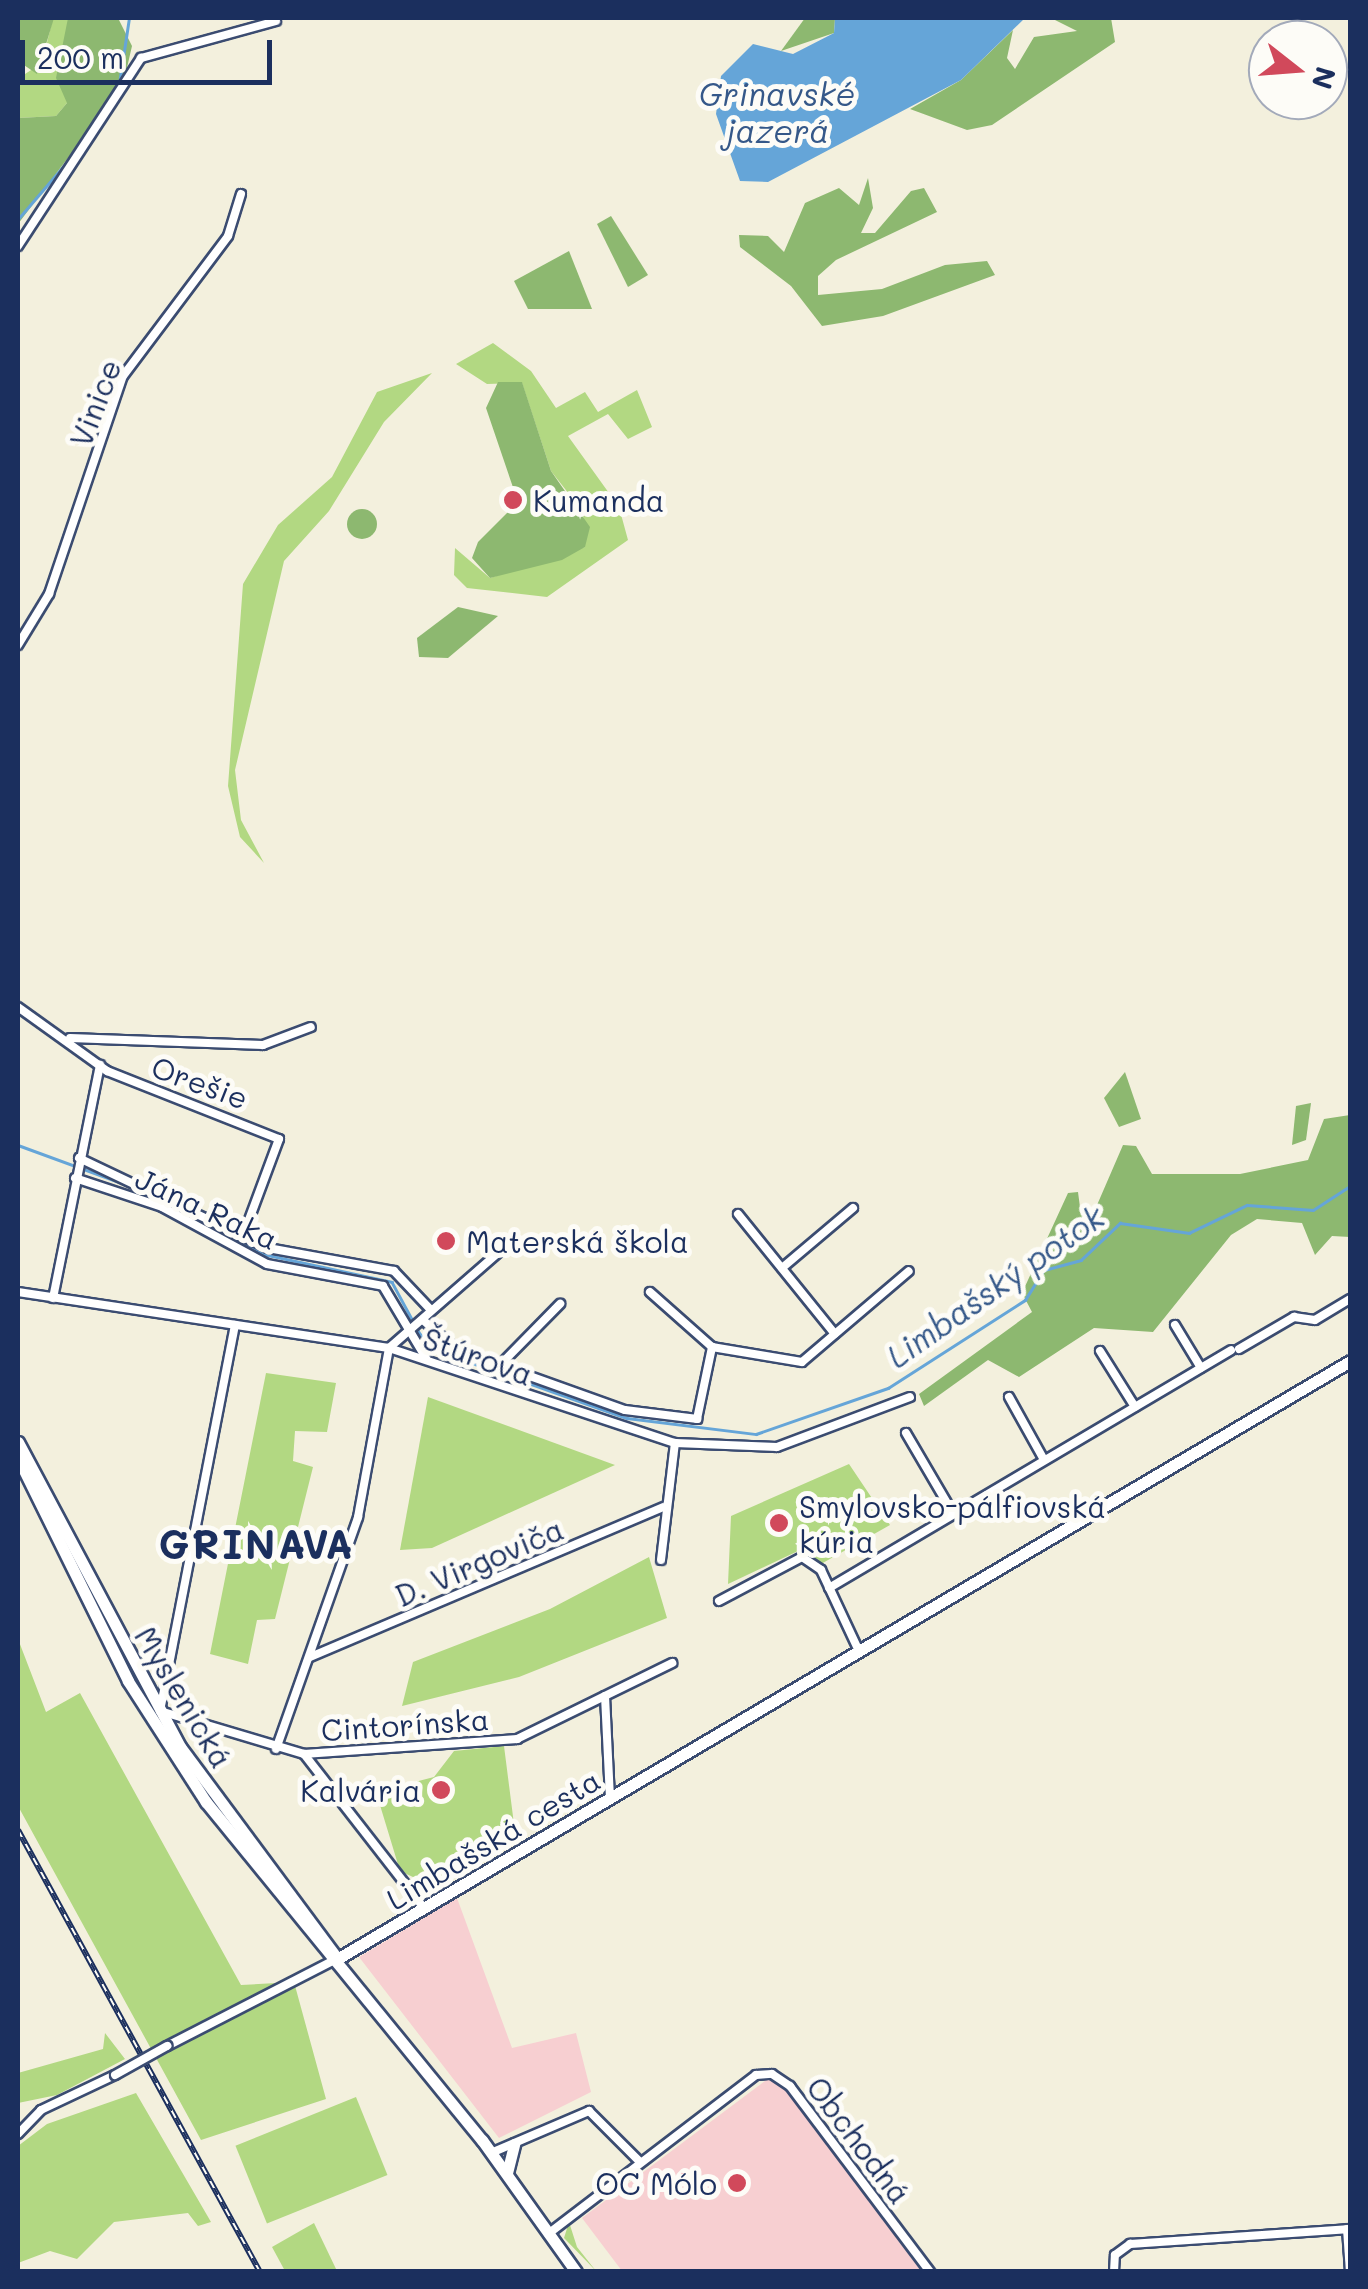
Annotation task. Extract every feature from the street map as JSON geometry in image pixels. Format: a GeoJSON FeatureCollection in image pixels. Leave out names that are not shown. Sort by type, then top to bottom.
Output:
{"type":"FeatureCollection","features":[{"type":"Feature","properties":{"kind":"main road","name":"Limbašská cesta"},"geometry":{"type":"LineString","coordinates":[[337,1959],[1350,1361]]}},
{"type":"Feature","properties":{"kind":"main road","name":"Myslenická"},"geometry":{"type":"LineString","coordinates":[[18,1442],[160,1711],[337,1959]]}},
{"type":"Feature","properties":{"kind":"main road","name":"Myslenická"},"geometry":{"type":"LineString","coordinates":[[18,1458],[128,1681],[184,1770],[482,2140],[576,2272]]}},
{"type":"Feature","properties":{"kind":"main road"},"geometry":{"type":"LineString","coordinates":[[482,2140],[510,2145],[507,2173]]}},
{"type":"Feature","properties":{"kind":"street"},"geometry":{"type":"LineString","coordinates":[[18,246],[103,125],[142,58],[276,22]]}},
{"type":"Feature","properties":{"kind":"street","name":"Vinice"},"geometry":{"type":"LineString","coordinates":[[18,645],[50,594],[123,376],[228,236],[240,194]]}},
{"type":"Feature","properties":{"kind":"street","name":"Orešie"},"geometry":{"type":"LineString","coordinates":[[18,1008],[70,1038],[100,1065],[282,1142],[243,1236]]}},
{"type":"Feature","properties":{"kind":"street"},"geometry":{"type":"LineString","coordinates":[[70,1038],[262,1045],[312,1027]]}},
{"type":"Feature","properties":{"kind":"street"},"geometry":{"type":"LineString","coordinates":[[53,1298],[100,1065]]}},
{"type":"Feature","properties":{"kind":"street"},"geometry":{"type":"LineString","coordinates":[[79,1160],[293,1255],[394,1271],[430,1310]]}},
{"type":"Feature","properties":{"kind":"street","name":"Jána Raka"},"geometry":{"type":"LineString","coordinates":[[75,1176],[162,1207],[266,1264],[383,1286],[408,1334]]}},
{"type":"Feature","properties":{"kind":"street"},"geometry":{"type":"LineString","coordinates":[[782,1268],[853,1208]]}},
{"type":"Feature","properties":{"kind":"street"},"geometry":{"type":"LineString","coordinates":[[738,1214],[835,1334]]}},
{"type":"Feature","properties":{"kind":"street"},"geometry":{"type":"LineString","coordinates":[[276,1749],[358,1518],[389,1348],[507,1246]]}},
{"type":"Feature","properties":{"kind":"street"},"geometry":{"type":"LineString","coordinates":[[650,1292],[712,1347],[802,1362],[909,1271]]}},
{"type":"Feature","properties":{"kind":"street","name":"Štúrova"},"geometry":{"type":"LineString","coordinates":[[18,1292],[389,1348],[675,1442],[777,1447],[910,1397]]}},
{"type":"Feature","properties":{"kind":"street"},"geometry":{"type":"LineString","coordinates":[[829,1588],[1200,1368],[1294,1317],[1315,1320],[1350,1300]]}},
{"type":"Feature","properties":{"kind":"street"},"geometry":{"type":"LineString","coordinates":[[500,1365],[560,1304]]}},
{"type":"Feature","properties":{"kind":"street"},"geometry":{"type":"LineString","coordinates":[[424,1320],[443,1344],[500,1365],[625,1410],[697,1419],[712,1347]]}},
{"type":"Feature","properties":{"kind":"street"},"geometry":{"type":"LineString","coordinates":[[160,1711],[235,1325]]}},
{"type":"Feature","properties":{"kind":"street"},"geometry":{"type":"LineString","coordinates":[[1175,1325],[1200,1368]]}},
{"type":"Feature","properties":{"kind":"street"},"geometry":{"type":"LineString","coordinates":[[408,1334],[429,1361]]}},
{"type":"Feature","properties":{"kind":"street"},"geometry":{"type":"LineString","coordinates":[[1100,1351],[1135,1408]]}},
{"type":"Feature","properties":{"kind":"street"},"geometry":{"type":"LineString","coordinates":[[1008,1398],[1044,1460]]}},
{"type":"Feature","properties":{"kind":"street"},"geometry":{"type":"LineString","coordinates":[[906,1433],[952,1513]]}},
{"type":"Feature","properties":{"kind":"street"},"geometry":{"type":"LineString","coordinates":[[661,1560],[664,1507],[675,1442]]}},
{"type":"Feature","properties":{"kind":"street","name":"D. Virgoviča"},"geometry":{"type":"LineString","coordinates":[[310,1658],[664,1507]]}},
{"type":"Feature","properties":{"kind":"street"},"geometry":{"type":"LineString","coordinates":[[720,1602],[795,1557],[821,1570],[859,1651]]}},
{"type":"Feature","properties":{"kind":"street","name":"Cintorínska"},"geometry":{"type":"LineString","coordinates":[[160,1711],[276,1749],[304,1754],[516,1739],[672,1663]]}},
{"type":"Feature","properties":{"kind":"street"},"geometry":{"type":"LineString","coordinates":[[605,1696],[610,1798]]}},
{"type":"Feature","properties":{"kind":"street","name":"Cintorínska"},"geometry":{"type":"LineString","coordinates":[[304,1754],[424,1908]]}},
{"type":"Feature","properties":{"kind":"street"},"geometry":{"type":"LineString","coordinates":[[18,2134],[40,2110],[337,1959]]}},
{"type":"Feature","properties":{"kind":"street","name":"Obchodná"},"geometry":{"type":"LineString","coordinates":[[548,2234],[756,2075],[780,2076],[930,2272]]}},
{"type":"Feature","properties":{"kind":"street"},"geometry":{"type":"LineString","coordinates":[[491,2152],[589,2110],[640,2162]]}},
{"type":"Feature","properties":{"kind":"street"},"geometry":{"type":"LineString","coordinates":[[1114,2272],[1115,2255],[1130,2244],[1349,2229],[1350,2272]]}},
{"type":"Feature","properties":{"kind":"shaded area"},"geometry":{"type":"Polygon","coordinates":[[[457,1898],[512,2048],[576,2033],[591,2092],[499,2138],[359,1957],[457,1898]]]}},
{"type":"Feature","properties":{"kind":"shaded area"},"geometry":{"type":"Polygon","coordinates":[[[769,2078],[783,2084],[921,2271],[622,2271],[582,2218],[769,2078]]]}},
{"type":"Feature","properties":{"kind":"green space"},"geometry":{"type":"Polygon","coordinates":[[[18,18],[54,18],[37,74],[18,61],[18,18]]]}},
{"type":"Feature","properties":{"kind":"green space"},"geometry":{"type":"Polygon","coordinates":[[[53,18],[68,18],[67,103],[56,116],[18,118],[18,61],[25,74],[42,63],[53,18]]]}},
{"type":"Feature","properties":{"kind":"green space"},"geometry":{"type":"Polygon","coordinates":[[[68,18],[118,18],[132,46],[123,85],[18,224],[18,118],[56,116],[67,103],[56,78],[68,18]]]}},
{"type":"Feature","properties":{"kind":"green space"},"geometry":{"type":"Polygon","coordinates":[[[805,18],[835,18],[834,33],[781,51],[805,18]]]}},
{"type":"Feature","properties":{"kind":"green space"},"geometry":{"type":"Polygon","coordinates":[[[1051,18],[1111,18],[1115,42],[992,125],[967,130],[910,109],[961,80],[1013,30],[1007,58],[1015,69],[1034,37],[1077,31],[1051,18]]]}},
{"type":"Feature","properties":{"kind":"green space"},"geometry":{"type":"Polygon","coordinates":[[[868,178],[873,208],[861,233],[875,233],[911,191],[924,188],[937,212],[836,260],[818,276],[818,295],[882,289],[945,265],[987,261],[995,275],[883,316],[822,326],[791,286],[740,247],[739,235],[768,236],[784,252],[805,203],[839,188],[859,205],[868,178]]]}},
{"type":"Feature","properties":{"kind":"green space"},"geometry":{"type":"Polygon","coordinates":[[[611,216],[648,275],[628,287],[597,224],[611,216]]]}},
{"type":"Feature","properties":{"kind":"green space"},"geometry":{"type":"Polygon","coordinates":[[[569,251],[592,309],[528,309],[514,281],[569,251]]]}},
{"type":"Feature","properties":{"kind":"green space"},"geometry":{"type":"Polygon","coordinates":[[[493,343],[531,371],[556,408],[585,392],[598,412],[637,390],[652,427],[628,439],[608,414],[568,436],[619,507],[628,540],[547,597],[467,588],[454,575],[455,548],[490,578],[585,547],[583,512],[551,471],[522,383],[487,384],[456,364],[493,343]]]}},
{"type":"Feature","properties":{"kind":"green space"},"geometry":{"type":"Polygon","coordinates":[[[432,373],[384,422],[329,511],[284,561],[235,770],[241,820],[264,863],[240,837],[228,786],[243,584],[278,525],[332,477],[377,392],[432,373]]]}},
{"type":"Feature","properties":{"kind":"green space"},"geometry":{"type":"Polygon","coordinates":[[[498,382],[522,382],[551,471],[590,527],[585,547],[562,560],[490,578],[472,558],[478,542],[518,502],[486,408],[498,382]]]}},
{"type":"Feature","properties":{"kind":"green space"},"geometry":{"type":"Polygon","coordinates":[[[362,509],[376,518],[377,524],[368,538],[362,539],[348,530],[347,524],[356,510],[362,509]]]}},
{"type":"Feature","properties":{"kind":"green space"},"geometry":{"type":"Polygon","coordinates":[[[458,607],[498,616],[448,658],[419,657],[417,638],[458,607]]]}},
{"type":"Feature","properties":{"kind":"green space"},"geometry":{"type":"Polygon","coordinates":[[[1125,1072],[1141,1119],[1119,1127],[1104,1098],[1125,1072]]]}},
{"type":"Feature","properties":{"kind":"green space"},"geometry":{"type":"Polygon","coordinates":[[[1311,1103],[1306,1140],[1292,1145],[1296,1106],[1311,1103]]]}},
{"type":"Feature","properties":{"kind":"green space"},"geometry":{"type":"Polygon","coordinates":[[[1350,1115],[1350,1237],[1332,1236],[1315,1255],[1302,1223],[1257,1219],[1231,1235],[1153,1332],[1094,1328],[1019,1377],[988,1360],[924,1406],[919,1394],[1032,1312],[1022,1293],[1068,1193],[1078,1192],[1081,1215],[1094,1212],[1123,1145],[1136,1146],[1152,1174],[1240,1174],[1308,1160],[1324,1119],[1350,1115]]]}},
{"type":"Feature","properties":{"kind":"green space"},"geometry":{"type":"Polygon","coordinates":[[[266,1373],[336,1383],[327,1432],[295,1431],[293,1461],[313,1467],[275,1619],[257,1620],[248,1664],[210,1654],[266,1373]]]}},
{"type":"Feature","properties":{"kind":"green space"},"geometry":{"type":"Polygon","coordinates":[[[428,1397],[615,1465],[432,1548],[400,1550],[428,1397]]]}},
{"type":"Feature","properties":{"kind":"green space"},"geometry":{"type":"Polygon","coordinates":[[[849,1464],[890,1525],[821,1564],[798,1551],[728,1584],[731,1516],[849,1464]]]}},
{"type":"Feature","properties":{"kind":"green space"},"geometry":{"type":"Polygon","coordinates":[[[649,1557],[667,1618],[519,1677],[402,1706],[413,1662],[550,1609],[649,1557]]]}},
{"type":"Feature","properties":{"kind":"green space"},"geometry":{"type":"Polygon","coordinates":[[[18,1639],[46,1712],[80,1693],[241,1985],[294,1982],[326,2099],[201,2140],[18,1806],[18,1639]]]}},
{"type":"Feature","properties":{"kind":"green space"},"geometry":{"type":"Polygon","coordinates":[[[504,1746],[515,1832],[428,1884],[400,1871],[376,1792],[434,1777],[454,1751],[504,1746]]]}},
{"type":"Feature","properties":{"kind":"green space"},"geometry":{"type":"Polygon","coordinates":[[[105,2033],[125,2059],[57,2095],[18,2103],[18,2073],[103,2049],[105,2033]]]}},
{"type":"Feature","properties":{"kind":"green space"},"geometry":{"type":"Polygon","coordinates":[[[136,2093],[211,2222],[198,2226],[188,2213],[114,2222],[77,2259],[50,2251],[18,2263],[18,2146],[47,2124],[136,2093]]]}},
{"type":"Feature","properties":{"kind":"green space"},"geometry":{"type":"Polygon","coordinates":[[[356,2097],[387,2175],[267,2224],[235,2146],[356,2097]]]}},
{"type":"Feature","properties":{"kind":"green space"},"geometry":{"type":"Polygon","coordinates":[[[569,2222],[577,2247],[596,2271],[564,2238],[569,2222]]]}},
{"type":"Feature","properties":{"kind":"green space"},"geometry":{"type":"Polygon","coordinates":[[[314,2223],[337,2271],[285,2271],[272,2247],[314,2223]]]}},
{"type":"Feature","properties":{"kind":"water","name":"Grinavské jazerá"},"geometry":{"type":"Polygon","coordinates":[[[835,18],[1025,18],[961,80],[768,182],[740,181],[716,114],[721,76],[753,44],[793,54],[834,33],[835,18]]]}},
{"type":"Feature","properties":{"kind":"waterway"},"geometry":{"type":"LineString","coordinates":[[119,84],[129,18]]}},
{"type":"Feature","properties":{"kind":"waterway"},"geometry":{"type":"LineString","coordinates":[[18,219],[74,154]]}},
{"type":"Feature","properties":{"kind":"waterway","name":"Limbašský potok"},"geometry":{"type":"LineString","coordinates":[[18,1145],[130,1186]]}},
{"type":"Feature","properties":{"kind":"waterway","name":"Limbašský potok"},"geometry":{"type":"LineString","coordinates":[[201,1220],[263,1254],[392,1282],[420,1334],[447,1354],[627,1418],[756,1434],[888,1388],[1025,1300],[1044,1270],[1081,1260],[1120,1223],[1189,1233],[1247,1205],[1313,1210],[1350,1186]]}},
{"type":"Feature","properties":{"kind":"railway"},"geometry":{"type":"LineString","coordinates":[[18,1830],[260,2272]]}},
{"type":"Feature","properties":{"kind":"place","name":"Kumanda"},"geometry":{"type":"Point","coordinates":[513,500]}},
{"type":"Feature","properties":{"kind":"place","name":"Materská škola"},"geometry":{"type":"Point","coordinates":[446,1241]}},
{"type":"Feature","properties":{"kind":"place","name":"Smylovsko-pálfiovská kúria"},"geometry":{"type":"Point","coordinates":[779,1523]}},
{"type":"Feature","properties":{"kind":"place","name":"Kalvária"},"geometry":{"type":"Point","coordinates":[441,1790]}},
{"type":"Feature","properties":{"kind":"place","name":"OC Mólo"},"geometry":{"type":"Point","coordinates":[737,2183]}},
{"type":"Feature","properties":{"kind":"district","name":"GRINAVA"},"geometry":{"type":"Point","coordinates":[257,1543]}}]}
